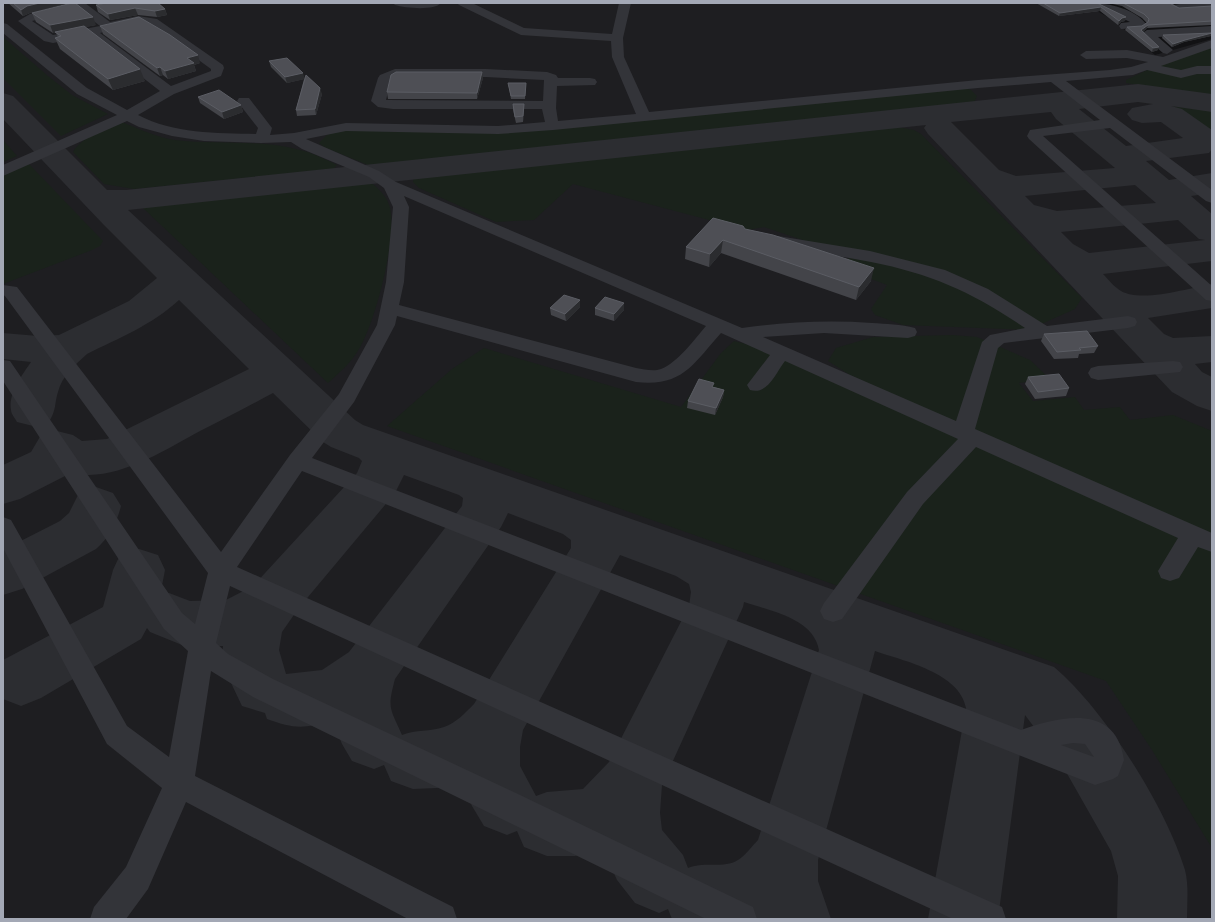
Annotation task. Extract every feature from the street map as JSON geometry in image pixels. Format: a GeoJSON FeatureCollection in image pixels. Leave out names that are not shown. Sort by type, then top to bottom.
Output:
{"type":"FeatureCollection","features":[{"type":"Feature","properties":{"kind":"lane"},"geometry":{"type":"LineString","coordinates":[[399,3],[409,5],[435,3]]}},
{"type":"Feature","properties":{"kind":"lane"},"geometry":{"type":"LineString","coordinates":[[463,3],[521,31],[617,38]]}},
{"type":"Feature","properties":{"kind":"lane"},"geometry":{"type":"LineString","coordinates":[[625,3],[617,38],[618,56],[644,117]]}},
{"type":"Feature","properties":{"kind":"lane"},"geometry":{"type":"LineString","coordinates":[[1098,3],[1109,9],[1122,12],[1140,24]]}},
{"type":"Feature","properties":{"kind":"lane"},"geometry":{"type":"LineString","coordinates":[[1113,3],[1120,7],[1122,12]]}},
{"type":"Feature","properties":{"kind":"lane"},"geometry":{"type":"LineString","coordinates":[[1177,7],[1212,5]]}},
{"type":"Feature","properties":{"kind":"lane"},"geometry":{"type":"LineString","coordinates":[[3,171],[126,116],[169,91],[216,73],[218,68],[153,21],[141,20],[91,32],[53,39],[48,38],[24,21],[34,16],[72,6],[80,6],[109,27]]}},
{"type":"Feature","properties":{"kind":"lane"},"geometry":{"type":"LineString","coordinates":[[86,10],[100,7]]}},
{"type":"Feature","properties":{"kind":"lane"},"geometry":{"type":"LineString","coordinates":[[1125,26],[1212,19]]}},
{"type":"Feature","properties":{"kind":"lane"},"geometry":{"type":"LineString","coordinates":[[3,26],[82,91],[126,116],[144,124],[177,133],[204,138],[261,139],[294,137],[346,127],[498,130],[553,126],[1053,78],[1110,74],[1133,71],[1165,55]]}},
{"type":"Feature","properties":{"kind":"lane"},"geometry":{"type":"LineString","coordinates":[[1165,55],[1147,34],[1212,30]]}},
{"type":"Feature","properties":{"kind":"lane"},"geometry":{"type":"LineString","coordinates":[[91,32],[169,91]]}},
{"type":"Feature","properties":{"kind":"lane"},"geometry":{"type":"LineString","coordinates":[[1175,32],[1193,43]]}},
{"type":"Feature","properties":{"kind":"lane"},"geometry":{"type":"LineString","coordinates":[[1086,55],[1165,55],[1212,44]]}},
{"type":"Feature","properties":{"kind":"lane"},"geometry":{"type":"LineString","coordinates":[[1145,66],[1181,74],[1197,70],[1212,70]]}},
{"type":"Feature","properties":{"kind":"lane"},"geometry":{"type":"LineString","coordinates":[[549,105],[393,105],[383,104],[378,101],[385,78],[395,73],[486,73],[538,76],[551,78],[549,105],[550,120],[553,126]]}},
{"type":"Feature","properties":{"kind":"lane"},"geometry":{"type":"LineString","coordinates":[[1053,78],[1114,122],[1212,198]]}},
{"type":"Feature","properties":{"kind":"lane"},"geometry":{"type":"LineString","coordinates":[[551,82],[590,82]]}},
{"type":"Feature","properties":{"kind":"lane"},"geometry":{"type":"LineString","coordinates":[[244,100],[265,128],[261,139]]}},
{"type":"Feature","properties":{"kind":"lane"},"geometry":{"type":"LineString","coordinates":[[1114,122],[1040,132],[1035,133],[1034,136],[1212,296]]}},
{"type":"Feature","properties":{"kind":"lane"},"geometry":{"type":"LineString","coordinates":[[294,137],[307,146],[374,174],[390,185],[740,334],[1202,539],[1170,571]]}},
{"type":"Feature","properties":{"kind":"lane"},"geometry":{"type":"LineString","coordinates":[[106,919],[137,878],[179,783],[202,648],[221,571],[298,461],[347,397],[386,325],[394,282],[401,207],[390,185]]}},
{"type":"Feature","properties":{"kind":"lane"},"geometry":{"type":"LineString","coordinates":[[758,238],[867,256],[921,269],[960,282],[990,297],[1044,332]]}},
{"type":"Feature","properties":{"kind":"lane"},"geometry":{"type":"LineString","coordinates":[[3,290],[11,291],[221,571],[990,919]]}},
{"type":"Feature","properties":{"kind":"lane"},"geometry":{"type":"LineString","coordinates":[[389,308],[636,375],[654,377],[667,374],[678,367],[718,325]]}},
{"type":"Feature","properties":{"kind":"lane"},"geometry":{"type":"LineString","coordinates":[[833,612],[915,498],[968,435],[989,346],[997,339],[1008,336],[1128,322]]}},
{"type":"Feature","properties":{"kind":"lane"},"geometry":{"type":"LineString","coordinates":[[740,334],[767,330],[836,328],[867,328],[908,332]]}},
{"type":"Feature","properties":{"kind":"lane"},"geometry":{"type":"LineString","coordinates":[[757,385],[781,353]]}},
{"type":"Feature","properties":{"kind":"lane"},"geometry":{"type":"LineString","coordinates":[[3,366],[173,622],[219,662],[263,688],[507,804],[741,919]]}},
{"type":"Feature","properties":{"kind":"lane"},"geometry":{"type":"LineString","coordinates":[[1098,373],[1173,367]]}},
{"type":"Feature","properties":{"kind":"lane"},"geometry":{"type":"LineString","coordinates":[[298,461],[1021,743]]}},
{"type":"Feature","properties":{"kind":"lane"},"geometry":{"type":"LineString","coordinates":[[3,526],[117,734],[179,783],[441,919]]}},
{"type":"Feature","properties":{"kind":"shaded area"},"geometry":{"type":"Polygon","coordinates":[[[3,3],[1083,3],[1113,20],[1155,55],[1212,39],[1212,919],[3,919],[3,3]]]}},
{"type":"Feature","properties":{"kind":"shaded area"},"geometry":{"type":"Polygon","coordinates":[[[3,37],[72,95],[108,114],[61,136],[3,78],[3,37]]]}},
{"type":"Feature","properties":{"kind":"shaded area"},"geometry":{"type":"Polygon","coordinates":[[[1212,46],[1212,96],[1126,83],[1126,80],[1162,63],[1212,46]]]}},
{"type":"Feature","properties":{"kind":"shaded area"},"geometry":{"type":"Polygon","coordinates":[[[963,87],[971,90],[977,96],[974,103],[368,165],[324,147],[319,143],[327,135],[336,131],[514,131],[963,87]]]}},
{"type":"Feature","properties":{"kind":"shaded area"},"geometry":{"type":"Polygon","coordinates":[[[1172,106],[1212,111],[1212,134],[1172,106]]]}},
{"type":"Feature","properties":{"kind":"shaded area"},"geometry":{"type":"Polygon","coordinates":[[[122,122],[168,139],[269,144],[310,153],[337,165],[333,169],[134,189],[104,184],[73,152],[77,146],[88,138],[122,122]]]}},
{"type":"Feature","properties":{"kind":"shaded area"},"geometry":{"type":"Polygon","coordinates":[[[893,126],[914,130],[921,134],[1082,298],[1075,309],[1028,330],[903,325],[875,315],[871,309],[887,285],[842,268],[850,256],[764,227],[747,230],[573,184],[534,220],[496,222],[419,188],[413,182],[414,176],[893,126]]]}},
{"type":"Feature","properties":{"kind":"shaded area"},"geometry":{"type":"Polygon","coordinates":[[[3,140],[17,156],[3,162],[3,140]]]}},
{"type":"Feature","properties":{"kind":"shaded area"},"geometry":{"type":"Polygon","coordinates":[[[29,164],[103,241],[100,246],[92,250],[3,284],[3,175],[29,164]]]}},
{"type":"Feature","properties":{"kind":"shaded area"},"geometry":{"type":"Polygon","coordinates":[[[368,180],[383,194],[389,203],[391,227],[387,263],[377,303],[365,337],[352,359],[328,383],[143,208],[147,204],[368,180]]]}},
{"type":"Feature","properties":{"kind":"shaded area"},"geometry":{"type":"Polygon","coordinates":[[[952,335],[977,337],[1030,360],[1050,379],[1019,383],[1033,401],[1075,397],[1084,410],[1120,407],[1130,420],[1173,415],[1212,431],[1212,537],[850,375],[828,361],[836,348],[873,337],[952,335]]]}},
{"type":"Feature","properties":{"kind":"shaded area"},"geometry":{"type":"Polygon","coordinates":[[[734,341],[754,346],[1212,551],[1212,848],[1152,750],[1106,681],[387,426],[452,369],[484,348],[681,407],[721,353],[734,341]]]}},
{"type":"Feature","properties":{"kind":"building"},"geometry":{"type":"Polygon","coordinates":[[[13,3],[40,3],[27,6],[21,10],[13,3]]]}},
{"type":"Feature","properties":{"kind":"building"},"geometry":{"type":"Polygon","coordinates":[[[75,3],[93,17],[50,25],[32,13],[75,3]]]}},
{"type":"Feature","properties":{"kind":"building"},"geometry":{"type":"Polygon","coordinates":[[[106,3],[158,3],[165,9],[155,11],[135,8],[108,14],[96,5],[106,3]]]}},
{"type":"Feature","properties":{"kind":"building"},"geometry":{"type":"Polygon","coordinates":[[[1043,3],[1097,3],[1126,17],[1119,21],[1101,7],[1060,13],[1043,3]]]}},
{"type":"Feature","properties":{"kind":"building"},"geometry":{"type":"Polygon","coordinates":[[[1123,3],[1172,3],[1171,4],[1179,8],[1212,6],[1212,21],[1148,25],[1141,30],[1159,47],[1153,48],[1127,27],[1142,26],[1148,22],[1149,19],[1144,14],[1123,3]]]}},
{"type":"Feature","properties":{"kind":"building"},"geometry":{"type":"Polygon","coordinates":[[[139,17],[170,35],[198,55],[187,58],[194,63],[165,71],[160,67],[157,68],[100,26],[139,17]]]}},
{"type":"Feature","properties":{"kind":"building"},"geometry":{"type":"Polygon","coordinates":[[[84,26],[140,69],[108,79],[55,38],[61,36],[55,32],[84,26]]]}},
{"type":"Feature","properties":{"kind":"building"},"geometry":{"type":"Polygon","coordinates":[[[1212,33],[1173,44],[1163,35],[1212,33]]]}},
{"type":"Feature","properties":{"kind":"building"},"geometry":{"type":"Polygon","coordinates":[[[287,58],[303,73],[285,77],[269,61],[287,58]]]}},
{"type":"Feature","properties":{"kind":"building"},"geometry":{"type":"Polygon","coordinates":[[[396,72],[482,72],[477,93],[387,92],[391,75],[396,72]]]}},
{"type":"Feature","properties":{"kind":"building"},"geometry":{"type":"Polygon","coordinates":[[[306,75],[320,88],[315,109],[296,110],[306,75]]]}},
{"type":"Feature","properties":{"kind":"building"},"geometry":{"type":"Polygon","coordinates":[[[508,83],[526,83],[525,96],[511,96],[508,83]]]}},
{"type":"Feature","properties":{"kind":"building"},"geometry":{"type":"Polygon","coordinates":[[[219,90],[241,105],[222,112],[198,97],[219,90]]]}},
{"type":"Feature","properties":{"kind":"building"},"geometry":{"type":"Polygon","coordinates":[[[513,104],[524,104],[523,116],[515,117],[513,104]]]}},
{"type":"Feature","properties":{"kind":"building"},"geometry":{"type":"Polygon","coordinates":[[[713,218],[743,226],[745,229],[773,235],[874,268],[859,287],[723,240],[710,254],[686,247],[713,218]]]}},
{"type":"Feature","properties":{"kind":"building"},"geometry":{"type":"Polygon","coordinates":[[[564,295],[580,300],[565,314],[550,308],[564,295]]]}},
{"type":"Feature","properties":{"kind":"building"},"geometry":{"type":"Polygon","coordinates":[[[605,297],[624,303],[614,314],[595,308],[605,297]]]}},
{"type":"Feature","properties":{"kind":"building"},"geometry":{"type":"Polygon","coordinates":[[[1087,331],[1098,346],[1079,348],[1081,350],[1057,352],[1044,334],[1087,331]]]}},
{"type":"Feature","properties":{"kind":"building"},"geometry":{"type":"Polygon","coordinates":[[[1059,374],[1069,388],[1038,392],[1028,377],[1059,374]]]}},
{"type":"Feature","properties":{"kind":"building"},"geometry":{"type":"Polygon","coordinates":[[[699,379],[714,383],[712,387],[724,390],[716,408],[688,401],[699,379]]]}},
{"type":"Feature","properties":{"kind":"taxiway"},"geometry":{"type":"LineString","coordinates":[[1070,101],[1138,93],[1212,103]]}},
{"type":"Feature","properties":{"kind":"taxiway"},"geometry":{"type":"LineString","coordinates":[[97,198],[108,200],[126,200],[1070,101]]}},
{"type":"Feature","properties":{"kind":"taxiway"},"geometry":{"type":"LineString","coordinates":[[1070,101],[1064,108],[1066,113],[1129,164]]}},
{"type":"Feature","properties":{"kind":"taxiway"},"geometry":{"type":"LineString","coordinates":[[3,102],[115,217],[178,277]]}},
{"type":"Feature","properties":{"kind":"taxiway"},"geometry":{"type":"LineString","coordinates":[[1129,164],[1130,157],[1135,153],[1198,146],[1204,139],[1171,115],[1157,112],[1142,114]]}},
{"type":"Feature","properties":{"kind":"taxiway"},"geometry":{"type":"LineString","coordinates":[[939,128],[1059,251]]}},
{"type":"Feature","properties":{"kind":"taxiway"},"geometry":{"type":"LineString","coordinates":[[1129,164],[1175,201]]}},
{"type":"Feature","properties":{"kind":"taxiway"},"geometry":{"type":"LineString","coordinates":[[987,177],[1012,186],[1028,186],[1129,177],[1134,175],[1134,168]]}},
{"type":"Feature","properties":{"kind":"taxiway"},"geometry":{"type":"LineString","coordinates":[[1175,201],[1173,193],[1177,188],[1212,183]]}},
{"type":"Feature","properties":{"kind":"taxiway"},"geometry":{"type":"LineString","coordinates":[[1023,213],[1042,220],[1057,222],[1170,212],[1176,205],[1175,201]]}},
{"type":"Feature","properties":{"kind":"taxiway"},"geometry":{"type":"LineString","coordinates":[[1175,201],[1212,231]]}},
{"type":"Feature","properties":{"kind":"taxiway"},"geometry":{"type":"LineString","coordinates":[[1059,251],[1074,260],[1089,264],[1212,250]]}},
{"type":"Feature","properties":{"kind":"taxiway"},"geometry":{"type":"LineString","coordinates":[[1059,251],[1187,382],[1212,396]]}},
{"type":"Feature","properties":{"kind":"taxiway"},"geometry":{"type":"LineString","coordinates":[[72,345],[116,325],[143,309],[156,300],[178,277]]}},
{"type":"Feature","properties":{"kind":"taxiway"},"geometry":{"type":"LineString","coordinates":[[178,277],[271,366]]}},
{"type":"Feature","properties":{"kind":"taxiway"},"geometry":{"type":"LineString","coordinates":[[1105,298],[1117,303],[1144,307],[1171,304],[1212,296]]}},
{"type":"Feature","properties":{"kind":"taxiway"},"geometry":{"type":"LineString","coordinates":[[1149,343],[1165,350],[1180,352],[1212,349]]}},
{"type":"Feature","properties":{"kind":"taxiway"},"geometry":{"type":"LineString","coordinates":[[3,346],[38,350],[55,349],[72,345]]}},
{"type":"Feature","properties":{"kind":"taxiway"},"geometry":{"type":"LineString","coordinates":[[33,411],[36,392],[40,382],[57,358],[72,345]]}},
{"type":"Feature","properties":{"kind":"taxiway"},"geometry":{"type":"LineString","coordinates":[[3,486],[48,464],[52,460],[57,447],[64,453],[82,458],[102,457],[130,448],[264,380],[270,372],[271,366]]}},
{"type":"Feature","properties":{"kind":"taxiway"},"geometry":{"type":"LineString","coordinates":[[271,366],[339,431],[347,436],[375,446]]}},
{"type":"Feature","properties":{"kind":"taxiway"},"geometry":{"type":"LineString","coordinates":[[169,616],[187,624],[226,623],[247,616],[272,602],[378,481],[385,461],[383,452],[375,446]]}},
{"type":"Feature","properties":{"kind":"taxiway"},"geometry":{"type":"LineString","coordinates":[[375,446],[473,481]]}},
{"type":"Feature","properties":{"kind":"taxiway"},"geometry":{"type":"LineString","coordinates":[[369,670],[483,514],[487,502],[486,493],[484,489],[473,481]]}},
{"type":"Feature","properties":{"kind":"taxiway"},"geometry":{"type":"LineString","coordinates":[[473,481],[580,520]]}},
{"type":"Feature","properties":{"kind":"taxiway"},"geometry":{"type":"LineString","coordinates":[[3,574],[78,535],[90,522],[96,506]]}},
{"type":"Feature","properties":{"kind":"taxiway"},"geometry":{"type":"LineString","coordinates":[[495,724],[596,551],[597,541],[594,532],[580,520]]}},
{"type":"Feature","properties":{"kind":"taxiway"},"geometry":{"type":"LineString","coordinates":[[580,520],[962,658]]}},
{"type":"Feature","properties":{"kind":"taxiway"},"geometry":{"type":"LineString","coordinates":[[631,784],[716,607],[718,592],[715,579],[708,570],[695,562]]}},
{"type":"Feature","properties":{"kind":"taxiway"},"geometry":{"type":"LineString","coordinates":[[21,680],[122,623],[133,598],[139,570]]}},
{"type":"Feature","properties":{"kind":"taxiway"},"geometry":{"type":"LineString","coordinates":[[263,688],[256,674],[253,662],[251,650],[252,639],[261,618],[278,596]]}},
{"type":"Feature","properties":{"kind":"taxiway"},"geometry":{"type":"LineString","coordinates":[[785,860],[847,650],[846,642],[841,629],[828,614],[817,606]]}},
{"type":"Feature","properties":{"kind":"taxiway"},"geometry":{"type":"LineString","coordinates":[[962,658],[1033,685],[1047,697],[1064,717],[1119,800],[1145,852],[1152,876],[1152,919]]}},
{"type":"Feature","properties":{"kind":"taxiway"},"geometry":{"type":"LineString","coordinates":[[962,658],[984,680],[992,693],[996,708],[963,919]]}},
{"type":"Feature","properties":{"kind":"taxiway"},"geometry":{"type":"LineString","coordinates":[[288,700],[311,699],[332,694],[351,684],[369,670]]}},
{"type":"Feature","properties":{"kind":"taxiway"},"geometry":{"type":"LineString","coordinates":[[369,670],[360,701],[363,724],[374,741]]}},
{"type":"Feature","properties":{"kind":"taxiway"},"geometry":{"type":"LineString","coordinates":[[413,760],[437,758],[458,752],[478,740],[495,724]]}},
{"type":"Feature","properties":{"kind":"taxiway"},"geometry":{"type":"LineString","coordinates":[[495,724],[490,747],[489,766],[494,784],[507,804]]}},
{"type":"Feature","properties":{"kind":"taxiway"},"geometry":{"type":"LineString","coordinates":[[547,824],[575,823],[596,818],[613,805],[631,784]]}},
{"type":"Feature","properties":{"kind":"taxiway"},"geometry":{"type":"LineString","coordinates":[[631,784],[628,813],[631,836],[641,856],[659,879]]}},
{"type":"Feature","properties":{"kind":"taxiway"},"geometry":{"type":"LineString","coordinates":[[698,898],[724,899],[758,889],[785,860]]}},
{"type":"Feature","properties":{"kind":"taxiway"},"geometry":{"type":"LineString","coordinates":[[785,860],[784,881],[796,919]]}}]}
